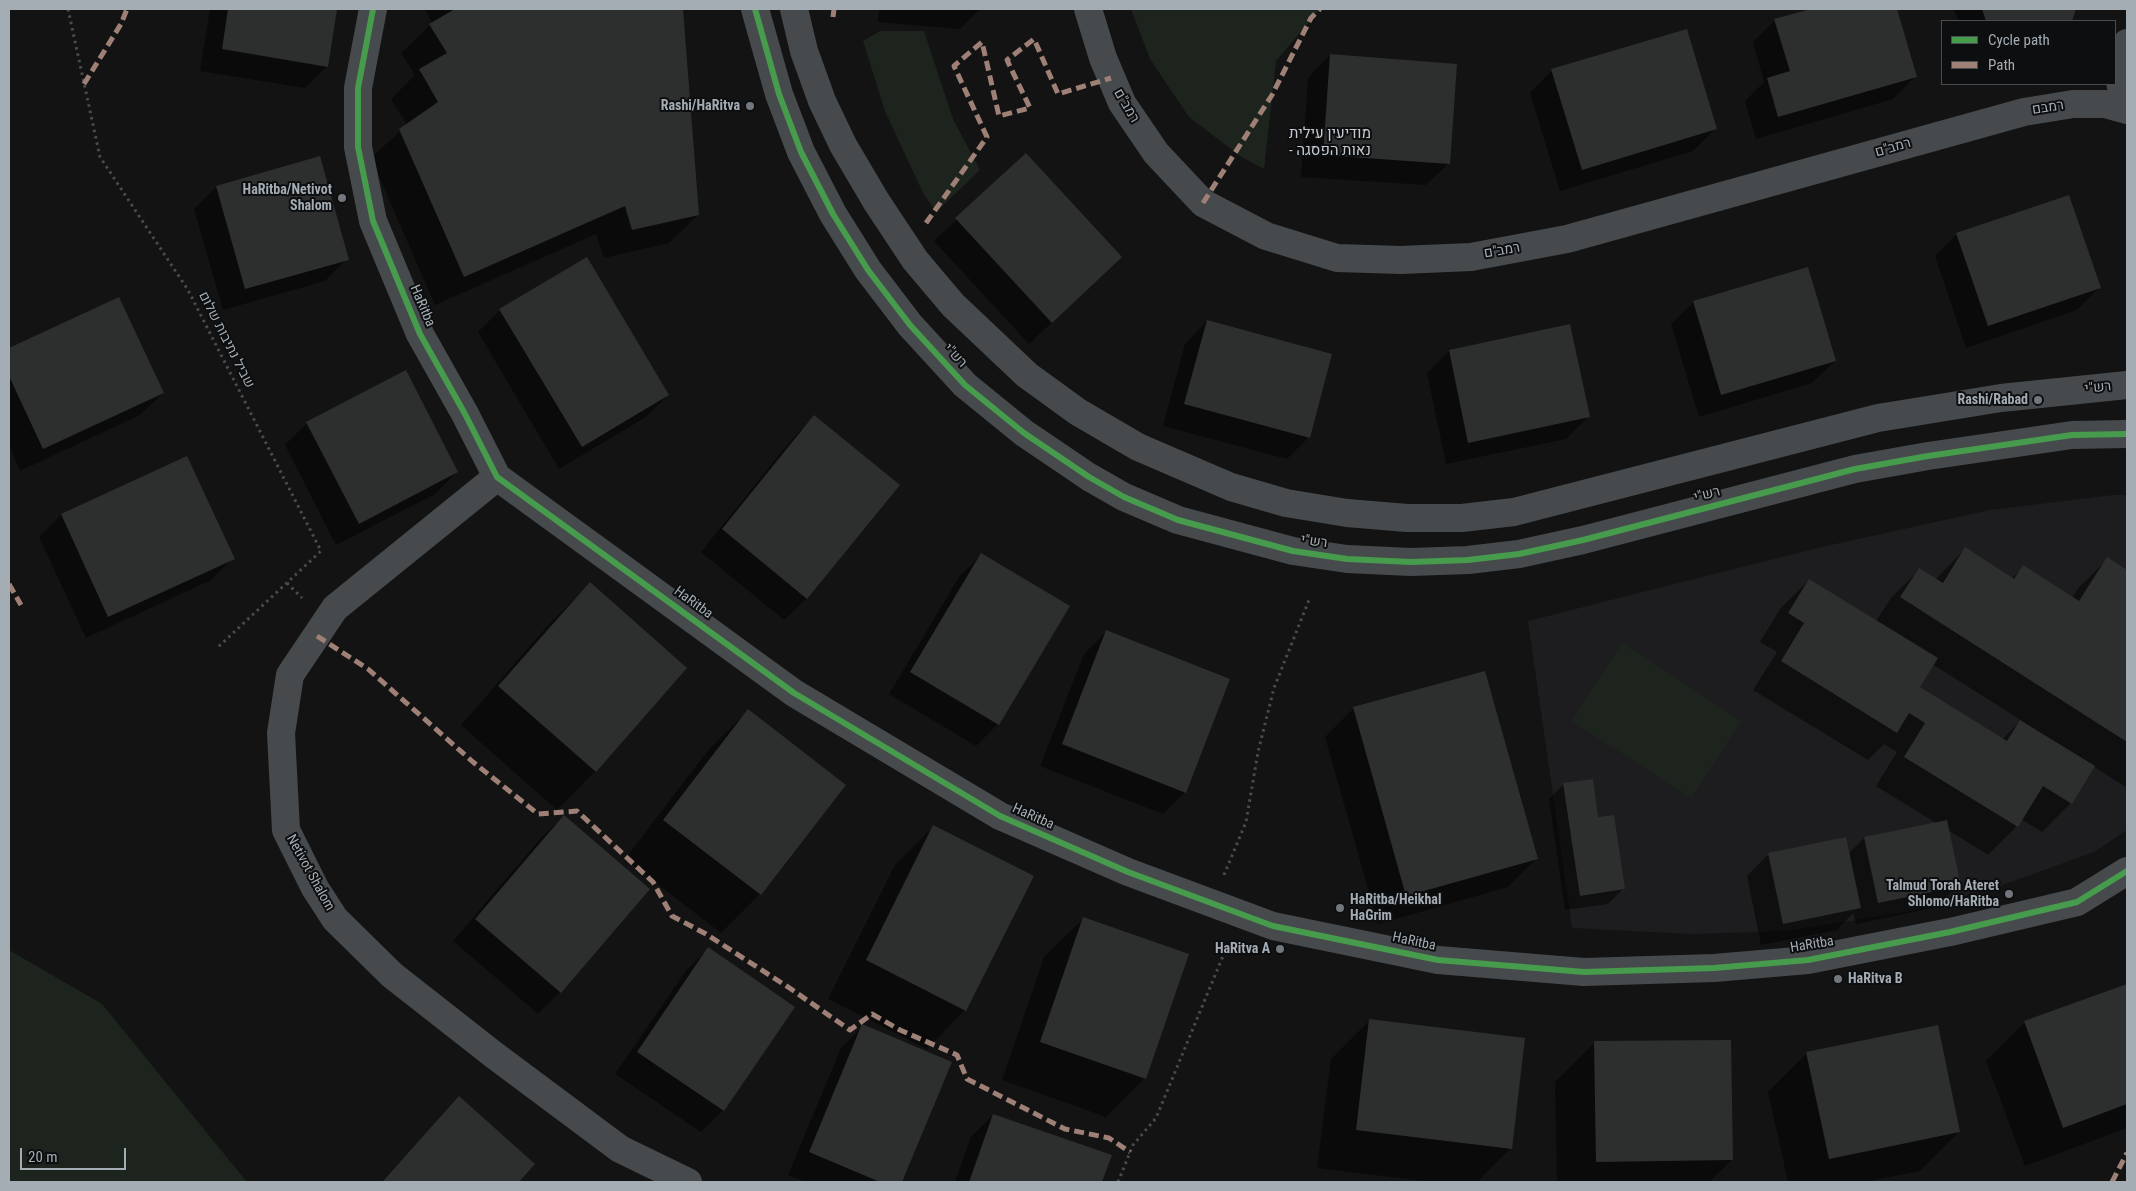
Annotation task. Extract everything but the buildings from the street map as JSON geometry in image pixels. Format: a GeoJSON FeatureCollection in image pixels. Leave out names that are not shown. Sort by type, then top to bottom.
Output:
{"type":"FeatureCollection","features":[{"type":"Feature","properties":{"kind":"street","name":"HaRitba"},"geometry":{"type":"LineString","coordinates":[[373,9],[358,88],[358,147],[373,221],[420,334],[465,414],[497,477],[794,693],[991,811],[1128,872],[1273,926],[1438,960],[1584,972],[1714,968],[1808,960],[2021,916],[2077,902],[2127,871]]}},
{"type":"Feature","properties":{"kind":"street","name":"רש\"י"},"geometry":{"type":"LineString","coordinates":[[755,9],[779,94],[801,152],[833,214],[868,270],[910,325],[965,385],[1024,433],[1089,477],[1124,497],[1178,520],[1293,551],[1347,559],[1411,562],[1468,560],[1518,554],[1583,540],[1855,469],[1928,456],[2072,435],[2127,434]]}},
{"type":"Feature","properties":{"kind":"street","name":"רש\"י"},"geometry":{"type":"LineString","coordinates":[[794,9],[804,50],[822,101],[843,145],[876,201],[916,260],[953,305],[1027,375],[1078,412],[1138,447],[1240,490],[1286,503],[1347,513],[1407,518],[1462,518],[1514,512],[1878,418],[2001,398],[2127,384]]}},
{"type":"Feature","properties":{"kind":"street","name":"רמב\"ם"},"geometry":{"type":"LineString","coordinates":[[1088,9],[1103,58],[1122,102],[1156,154],[1203,203],[1266,236],[1337,258],[1402,260],[1471,256],[1566,239],[2024,112]]}},
{"type":"Feature","properties":{"kind":"street"},"geometry":{"type":"LineString","coordinates":[[2123,48],[2118,69],[2121,87],[2127,100]]}},
{"type":"Feature","properties":{"kind":"street","name":"רמבם"},"geometry":{"type":"LineString","coordinates":[[2024,112],[2070,85]]}},
{"type":"Feature","properties":{"kind":"street","name":"רמבם"},"geometry":{"type":"LineString","coordinates":[[2024,112],[2073,104],[2105,104],[2127,110]]}},
{"type":"Feature","properties":{"kind":"street","name":"Netivot Shalom"},"geometry":{"type":"LineString","coordinates":[[497,477],[335,608],[290,675],[281,733],[286,830],[315,888],[335,918],[392,975],[494,1055],[620,1149],[688,1182]]}},
{"type":"Feature","properties":{"kind":"path"},"geometry":{"type":"LineString","coordinates":[[1213,904],[1246,822],[1258,752],[1274,688],[1309,600]]}},
{"type":"Feature","properties":{"kind":"path"},"geometry":{"type":"LineString","coordinates":[[1118,1182],[1134,1145],[1156,1118],[1240,914]]}},
{"type":"Feature","properties":{"kind":"shaded area"},"geometry":{"type":"Polygon","coordinates":[[[1131,9],[1320,9],[1276,61],[1264,169],[1240,156],[1189,117],[1150,59],[1131,9]]]}},
{"type":"Feature","properties":{"kind":"shaded area"},"geometry":{"type":"Polygon","coordinates":[[[880,31],[924,31],[953,119],[980,170],[936,212],[923,193],[885,111],[863,41],[880,31]]]}},
{"type":"Feature","properties":{"kind":"shaded area"},"geometry":{"type":"Polygon","coordinates":[[[2113,495],[2127,495],[2127,830],[2094,852],[1997,887],[1906,912],[1788,931],[1692,934],[1572,928],[1528,621],[1813,549],[1990,510],[2113,495]]]}},
{"type":"Feature","properties":{"kind":"shaded area"},"geometry":{"type":"Polygon","coordinates":[[[1622,643],[1741,721],[1691,798],[1572,721],[1622,643]]]}},
{"type":"Feature","properties":{"kind":"shaded area"},"geometry":{"type":"Polygon","coordinates":[[[9,950],[102,1004],[247,1182],[9,1182],[9,950]]]}},
{"type":"Feature","properties":{"kind":"marked path"},"geometry":{"type":"LineString","coordinates":[[84,84],[121,24],[127,9]]}},
{"type":"Feature","properties":{"kind":"marked path"},"geometry":{"type":"LineString","coordinates":[[833,17],[834,9]]}},
{"type":"Feature","properties":{"kind":"marked path"},"geometry":{"type":"LineString","coordinates":[[1203,203],[1272,95],[1311,18],[1320,9]]}},
{"type":"Feature","properties":{"kind":"marked path"},"geometry":{"type":"LineString","coordinates":[[926,223],[987,137],[954,66],[982,42],[999,116],[1030,108],[1007,60],[1034,39],[1058,94],[1111,78]]}},
{"type":"Feature","properties":{"kind":"marked path"},"geometry":{"type":"LineString","coordinates":[[9,584],[21,605]]}},
{"type":"Feature","properties":{"kind":"marked path"},"geometry":{"type":"LineString","coordinates":[[317,636],[368,669],[473,762],[538,814],[577,811],[653,882],[672,916],[706,934],[850,1030],[872,1014],[900,1030],[957,1055],[967,1079],[1065,1129],[1109,1138],[1130,1152]]}},
{"type":"Feature","properties":{"kind":"marked path"},"geometry":{"type":"LineString","coordinates":[[2112,1182],[2127,1153]]}},
{"type":"Feature","properties":{"kind":"cycle path"},"geometry":{"type":"LineString","coordinates":[[373,9],[358,88],[358,147],[373,221],[420,334],[465,414],[497,477],[794,693],[1000,816],[1128,872],[1273,926],[1438,960],[1584,972],[1714,968],[1808,960],[1950,932],[2077,902],[2127,871]]}},
{"type":"Feature","properties":{"kind":"cycle path"},"geometry":{"type":"LineString","coordinates":[[755,9],[779,94],[801,152],[833,214],[868,270],[910,325],[965,385],[1024,433],[1089,477],[1124,497],[1178,520],[1293,551],[1347,559],[1411,562],[1468,560],[1519,554],[1583,540],[1855,469],[1928,456],[2072,435],[2127,434]]}},
{"type":"Feature","properties":{"kind":"place","name":"Rashi/HaRitva"},"geometry":{"type":"Point","coordinates":[750,106]}},
{"type":"Feature","properties":{"kind":"place","name":"HaRitba/Netivot Shalom"},"geometry":{"type":"Point","coordinates":[342,198]}},
{"type":"Feature","properties":{"kind":"place","name":"Rashi/Rabad"},"geometry":{"type":"Point","coordinates":[2038,400]}},
{"type":"Feature","properties":{"kind":"place","name":"Talmud Torah Ateret Shlomo/HaRitba"},"geometry":{"type":"Point","coordinates":[2009,894]}},
{"type":"Feature","properties":{"kind":"place","name":"HaRitba/Heikhal HaGrim"},"geometry":{"type":"Point","coordinates":[1340,908]}},
{"type":"Feature","properties":{"kind":"place","name":"HaRitva A"},"geometry":{"type":"Point","coordinates":[1280,949]}},
{"type":"Feature","properties":{"kind":"place","name":"HaRitva B"},"geometry":{"type":"Point","coordinates":[1838,979]}},
{"type":"Feature","properties":{"kind":"district","name":"מודיעין עילית - נאות הפסגה"},"geometry":{"type":"Point","coordinates":[1330,142]}}]}
